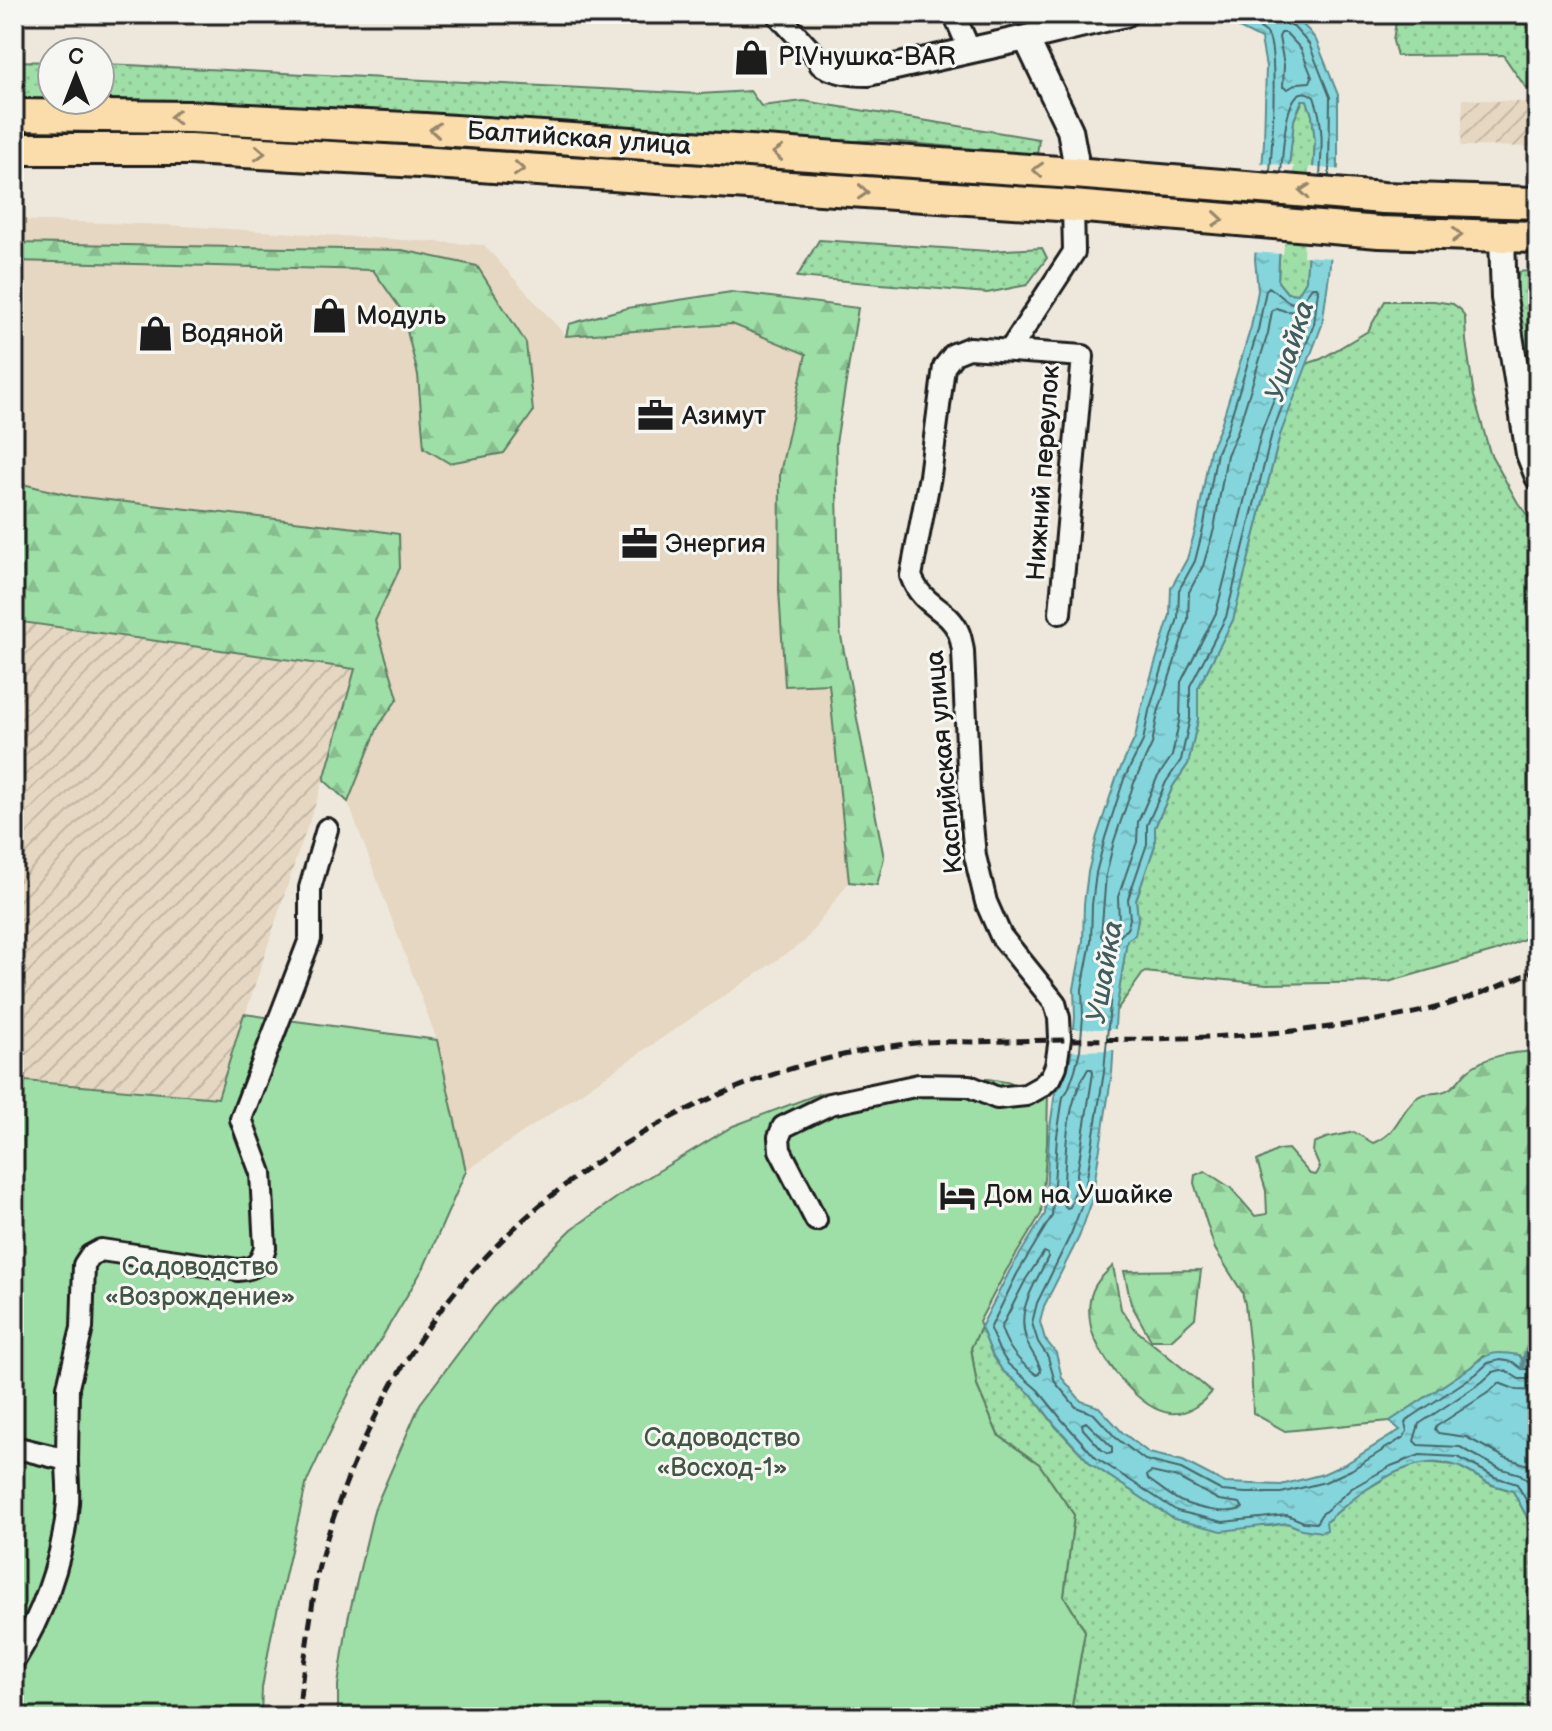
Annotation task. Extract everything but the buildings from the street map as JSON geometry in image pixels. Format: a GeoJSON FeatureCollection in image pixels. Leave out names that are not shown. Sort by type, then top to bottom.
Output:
{"type":"FeatureCollection","features":[{"type":"Feature","properties":{"kind":"main road","name":"Балтийская улица"},"geometry":{"type":"LineString","coordinates":[[14,115],[190,117],[425,129],[1074,173],[1383,198],[1538,203]]}},
{"type":"Feature","properties":{"kind":"main road","name":"Балтийская улица"},"geometry":{"type":"LineString","coordinates":[[14,149],[190,149],[419,162],[1073,206],[1379,232],[1502,237]]}},
{"type":"Feature","properties":{"kind":"main road"},"geometry":{"type":"LineString","coordinates":[[1502,237],[1538,237]]}},
{"type":"Feature","properties":{"kind":"street"},"geometry":{"type":"LineString","coordinates":[[777,14],[831,69],[868,73],[1125,14]]}},
{"type":"Feature","properties":{"kind":"street"},"geometry":{"type":"LineString","coordinates":[[954,14],[970,51]]}},
{"type":"Feature","properties":{"kind":"street"},"geometry":{"type":"LineString","coordinates":[[1026,38],[1070,130],[1075,157],[1074,173]]}},
{"type":"Feature","properties":{"kind":"street"},"geometry":{"type":"LineString","coordinates":[[1010,350],[1074,252],[1073,206]]}},
{"type":"Feature","properties":{"kind":"street"},"geometry":{"type":"LineString","coordinates":[[1502,237],[1504,298],[1529,454],[1538,477]]}},
{"type":"Feature","properties":{"kind":"street","name":"Каспийская улица"},"geometry":{"type":"LineString","coordinates":[[816,1220],[780,1150],[779,1137],[783,1127],[830,1104],[919,1085],[969,1086],[997,1098],[1026,1095],[1042,1086],[1056,1066],[1060,1038],[1055,1003],[1001,936],[986,902],[975,856],[963,651],[959,632],[948,616],[925,600],[915,588],[911,576],[930,476],[944,367],[954,354],[969,348],[1010,350]]}},
{"type":"Feature","properties":{"kind":"street","name":"Нижний переулок"},"geometry":{"type":"LineString","coordinates":[[1010,350],[1083,356],[1060,613]]}},
{"type":"Feature","properties":{"kind":"street"},"geometry":{"type":"LineString","coordinates":[[14,1661],[22,1630],[60,1556],[68,1501],[68,1387],[82,1328],[84,1265],[90,1256],[101,1250],[238,1270],[257,1266],[263,1257],[261,1173],[241,1119],[310,939],[310,888],[327,829]]}},
{"type":"Feature","properties":{"kind":"street"},"geometry":{"type":"LineString","coordinates":[[14,1447],[67,1460]]}},
{"type":"Feature","properties":{"kind":"shaded area"},"geometry":{"type":"Polygon","coordinates":[[[1463,99],[1538,103],[1538,147],[1461,146],[1463,99]]]}},
{"type":"Feature","properties":{"kind":"shaded area"},"geometry":{"type":"Polygon","coordinates":[[[14,220],[166,225],[484,245],[566,336],[732,324],[806,354],[780,473],[779,590],[785,685],[829,684],[849,882],[805,941],[466,1171],[437,1040],[348,802],[378,727],[398,698],[375,621],[400,569],[399,534],[73,496],[14,482],[14,220]]]}},
{"type":"Feature","properties":{"kind":"shaded area"},"geometry":{"type":"Polygon","coordinates":[[[14,621],[355,669],[324,780],[218,1098],[14,1080],[14,621]]]}},
{"type":"Feature","properties":{"kind":"green space"},"geometry":{"type":"Polygon","coordinates":[[[1397,14],[1538,14],[1538,91],[1526,88],[1503,55],[1397,56],[1393,41],[1397,14]]]}},
{"type":"Feature","properties":{"kind":"green space"},"geometry":{"type":"Polygon","coordinates":[[[14,61],[36,62],[36,106],[14,105],[14,61]]]}},
{"type":"Feature","properties":{"kind":"green space"},"geometry":{"type":"Polygon","coordinates":[[[116,65],[699,94],[750,91],[761,106],[804,101],[1039,139],[1037,155],[879,140],[785,145],[116,110],[116,65]]]}},
{"type":"Feature","properties":{"kind":"green space"},"geometry":{"type":"Polygon","coordinates":[[[1303,100],[1307,100],[1312,115],[1315,141],[1306,281],[1298,294],[1287,293],[1278,282],[1294,120],[1303,100]]]}},
{"type":"Feature","properties":{"kind":"green space"},"geometry":{"type":"Polygon","coordinates":[[[819,240],[989,251],[1042,248],[1047,258],[1027,285],[987,293],[797,277],[819,240]]]}},
{"type":"Feature","properties":{"kind":"green space"},"geometry":{"type":"Polygon","coordinates":[[[14,243],[402,250],[477,266],[526,343],[533,412],[504,453],[449,463],[424,448],[418,375],[402,311],[373,270],[14,261],[14,243]]]}},
{"type":"Feature","properties":{"kind":"green space"},"geometry":{"type":"Polygon","coordinates":[[[1538,270],[1538,423],[1513,308],[1519,272],[1538,270]]]}},
{"type":"Feature","properties":{"kind":"green space"},"geometry":{"type":"Polygon","coordinates":[[[731,292],[858,308],[836,443],[840,631],[884,858],[877,885],[849,882],[829,684],[785,686],[779,590],[780,473],[806,354],[732,324],[566,336],[569,324],[627,308],[731,292]]]}},
{"type":"Feature","properties":{"kind":"green space"},"geometry":{"type":"Polygon","coordinates":[[[1385,301],[1434,301],[1453,304],[1461,310],[1465,318],[1474,396],[1490,453],[1518,503],[1538,529],[1538,933],[1496,951],[1388,982],[1267,984],[1144,972],[1116,1011],[1127,939],[1135,934],[1138,919],[1136,900],[1155,845],[1155,827],[1173,786],[1188,764],[1198,719],[1198,688],[1233,620],[1280,435],[1306,364],[1321,359],[1368,331],[1385,301]]]}},
{"type":"Feature","properties":{"kind":"green space"},"geometry":{"type":"Polygon","coordinates":[[[14,482],[73,496],[399,534],[400,568],[375,621],[398,698],[378,727],[348,802],[324,780],[355,669],[14,621],[14,482]]]}},
{"type":"Feature","properties":{"kind":"green space","name":"Садоводство «Возрождение»"},"geometry":{"type":"Polygon","coordinates":[[[244,1014],[437,1040],[466,1171],[424,1267],[351,1389],[307,1481],[271,1637],[262,1688],[261,1717],[14,1717],[14,1080],[218,1098],[244,1014]]]}},
{"type":"Feature","properties":{"kind":"green space"},"geometry":{"type":"Polygon","coordinates":[[[1538,1051],[1538,1361],[1483,1356],[1390,1421],[1285,1431],[1253,1413],[1245,1304],[1242,1292],[1215,1249],[1194,1183],[1195,1175],[1205,1171],[1231,1188],[1255,1216],[1267,1214],[1266,1191],[1257,1161],[1278,1150],[1288,1149],[1310,1174],[1316,1175],[1320,1168],[1313,1152],[1314,1143],[1354,1132],[1373,1143],[1393,1129],[1419,1096],[1449,1089],[1467,1071],[1491,1058],[1538,1051]]]}},
{"type":"Feature","properties":{"kind":"green space","name":"Садоводство «Восход-1»"},"geometry":{"type":"Polygon","coordinates":[[[918,1079],[988,1079],[1048,1089],[1041,1214],[979,1322],[981,1327],[971,1348],[977,1386],[998,1435],[1039,1464],[1074,1515],[1064,1596],[1085,1631],[1070,1717],[338,1717],[338,1685],[348,1619],[374,1510],[420,1404],[493,1307],[572,1229],[632,1187],[733,1126],[821,1093],[918,1079]]]}},
{"type":"Feature","properties":{"kind":"green space"},"geometry":{"type":"Polygon","coordinates":[[[1113,1266],[1121,1309],[1136,1330],[1212,1392],[1194,1408],[1170,1413],[1147,1404],[1125,1384],[1099,1348],[1090,1324],[1091,1295],[1101,1277],[1113,1266]]]}},
{"type":"Feature","properties":{"kind":"green space"},"geometry":{"type":"Polygon","coordinates":[[[1201,1270],[1195,1318],[1171,1340],[1151,1340],[1131,1304],[1124,1271],[1201,1270]]]}},
{"type":"Feature","properties":{"kind":"green space"},"geometry":{"type":"Polygon","coordinates":[[[981,1327],[1002,1370],[1032,1395],[1056,1427],[1091,1464],[1174,1519],[1269,1526],[1287,1523],[1302,1529],[1326,1522],[1357,1495],[1394,1473],[1422,1462],[1456,1465],[1492,1485],[1513,1491],[1538,1533],[1538,1700],[1526,1717],[1070,1717],[1085,1631],[1064,1596],[1074,1515],[1039,1464],[998,1435],[977,1386],[971,1347],[981,1327]]]}},
{"type":"Feature","properties":{"kind":"water","name":"Ушайка"},"geometry":{"type":"Polygon","coordinates":[[[1229,14],[1292,14],[1316,40],[1338,95],[1338,165],[1322,325],[1280,435],[1233,620],[1198,688],[1198,719],[1188,764],[1173,786],[1155,827],[1155,845],[1136,900],[1138,919],[1135,935],[1127,940],[1116,1011],[1112,1073],[1091,1204],[1079,1237],[1044,1306],[1040,1322],[1045,1339],[1056,1353],[1062,1378],[1081,1401],[1099,1407],[1122,1432],[1149,1453],[1183,1461],[1225,1483],[1281,1485],[1323,1474],[1400,1430],[1390,1421],[1482,1358],[1504,1353],[1519,1355],[1523,1361],[1538,1361],[1538,1533],[1513,1491],[1457,1466],[1439,1463],[1422,1464],[1386,1477],[1326,1522],[1327,1530],[1321,1532],[1287,1523],[1222,1531],[1174,1519],[1091,1464],[1032,1395],[1002,1370],[981,1327],[1010,1270],[1045,1214],[1049,1135],[1055,1092],[1061,1086],[1072,1050],[1074,989],[1083,941],[1088,872],[1117,776],[1135,738],[1170,615],[1171,588],[1187,559],[1197,524],[1210,450],[1220,428],[1251,327],[1258,291],[1255,259],[1266,67],[1261,39],[1237,27],[1229,14]],[[1302,100],[1294,120],[1279,258],[1278,282],[1287,293],[1298,294],[1306,281],[1315,141],[1307,100],[1302,100]]]}},
{"type":"Feature","properties":{"kind":"pier"},"geometry":{"type":"Polygon","coordinates":[[[1259,163],[1294,166],[1283,254],[1251,252],[1259,163]]]}},
{"type":"Feature","properties":{"kind":"pier"},"geometry":{"type":"Polygon","coordinates":[[[1309,167],[1342,170],[1334,258],[1303,256],[1309,167]]]}},
{"type":"Feature","properties":{"kind":"pier"},"geometry":{"type":"Polygon","coordinates":[[[1070,1029],[1119,1029],[1117,1050],[1067,1051],[1070,1029]]]}},
{"type":"Feature","properties":{"kind":"waterway"},"geometry":{"type":"LineString","coordinates":[[1538,1106],[1538,1175]]}},
{"type":"Feature","properties":{"kind":"waterway"},"geometry":{"type":"LineString","coordinates":[[1523,1367],[1538,1327]]}},
{"type":"Feature","properties":{"kind":"railway"},"geometry":{"type":"LineString","coordinates":[[299,1717],[309,1628],[322,1555],[346,1482],[378,1410],[418,1343],[464,1281],[510,1233],[560,1189],[614,1151],[672,1117],[732,1089],[795,1068],[859,1052],[925,1042],[1181,1038],[1320,1028],[1438,1007],[1538,969]]}},
{"type":"Feature","properties":{"kind":"place","name":"PIVнушка-BAR"},"geometry":{"type":"Point","coordinates":[752,57]}},
{"type":"Feature","properties":{"kind":"place","name":"Модуль"},"geometry":{"type":"Point","coordinates":[330,316]}},
{"type":"Feature","properties":{"kind":"place","name":"Водяной"},"geometry":{"type":"Point","coordinates":[155,334]}},
{"type":"Feature","properties":{"kind":"place","name":"Азимут"},"geometry":{"type":"Point","coordinates":[656,416]}},
{"type":"Feature","properties":{"kind":"place","name":"Энергия"},"geometry":{"type":"Point","coordinates":[639,544]}},
{"type":"Feature","properties":{"kind":"place","name":"Дом на Ушайке"},"geometry":{"type":"Point","coordinates":[958,1195]}}]}
